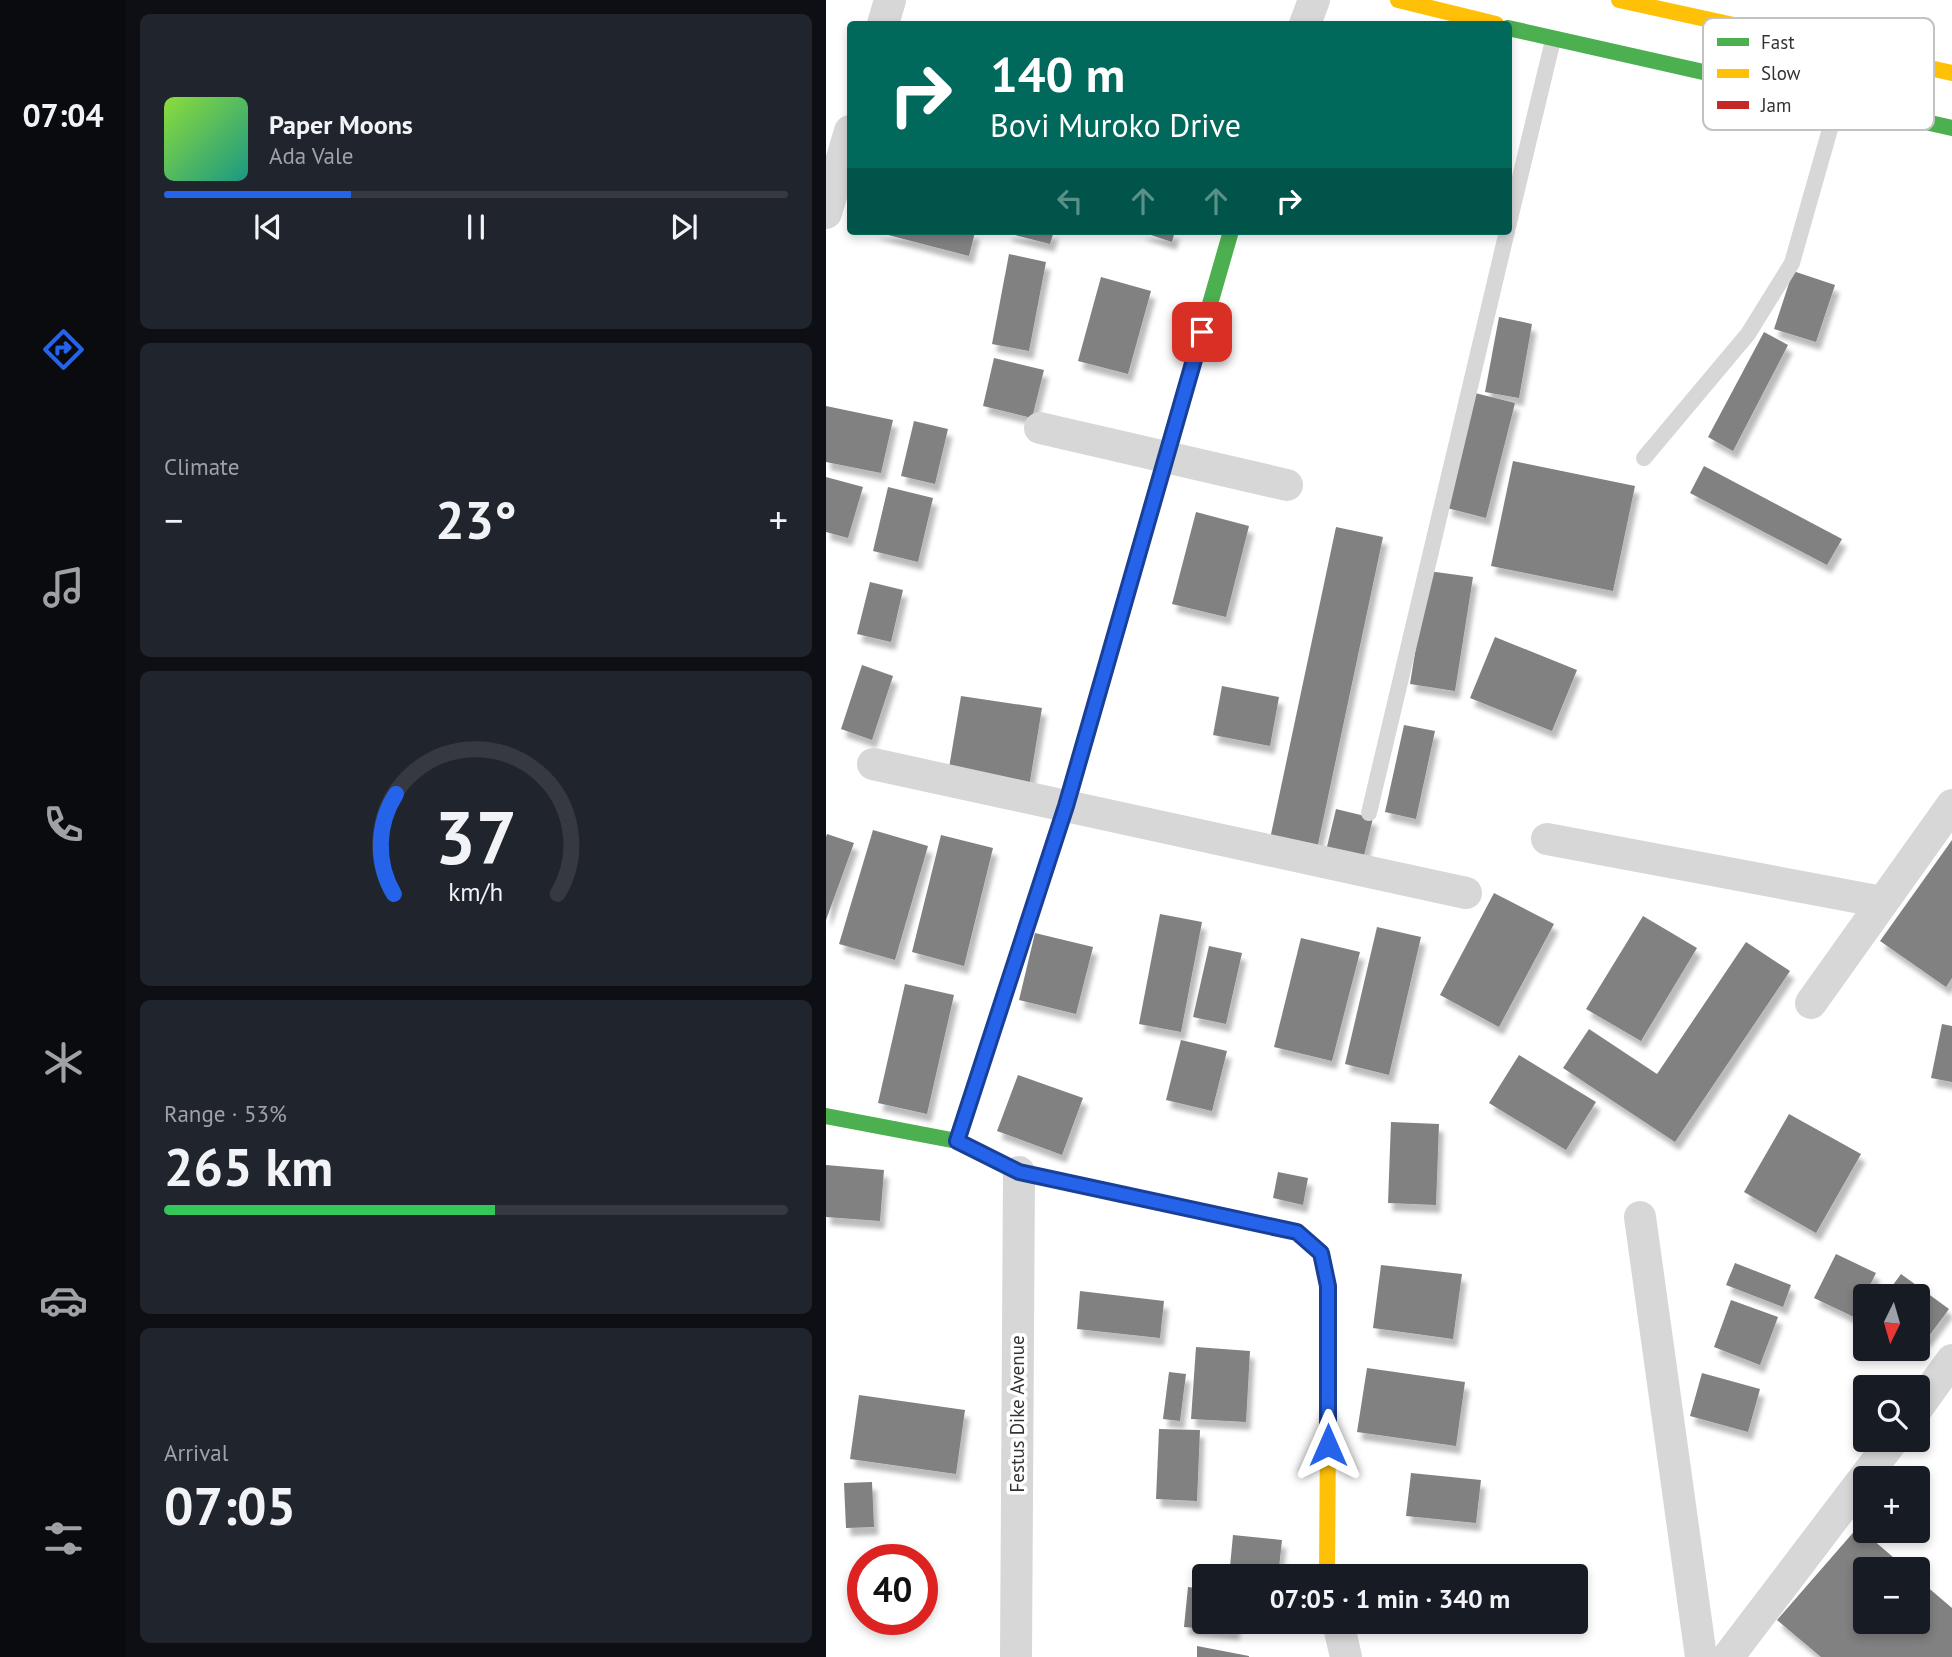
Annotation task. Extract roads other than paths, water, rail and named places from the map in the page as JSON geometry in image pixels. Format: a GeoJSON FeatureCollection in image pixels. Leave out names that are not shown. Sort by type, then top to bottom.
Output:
{"type":"FeatureCollection","features":[{"type":"Feature","properties":{"kind":"main road"},"geometry":{"type":"LineString","coordinates":[[1398,0],[1484,21]]}},
{"type":"Feature","properties":{"kind":"main road"},"geometry":{"type":"LineString","coordinates":[[1619,0],[1703,18]]}},
{"type":"Feature","properties":{"kind":"main road"},"geometry":{"type":"LineString","coordinates":[[1512,29],[1703,73]]}},
{"type":"Feature","properties":{"kind":"main road"},"geometry":{"type":"LineString","coordinates":[[1934,69],[1952,73]]}},
{"type":"Feature","properties":{"kind":"main road"},"geometry":{"type":"LineString","coordinates":[[1934,124],[1952,128]]}},
{"type":"Feature","properties":{"kind":"main road"},"geometry":{"type":"LineString","coordinates":[[957,1141],[1066,806],[1230,235]]}},
{"type":"Feature","properties":{"kind":"main road"},"geometry":{"type":"LineString","coordinates":[[826,1116],[957,1141],[1019,1172],[1297,1232],[1321,1253],[1328,1286],[1327,1564]]}},
{"type":"Feature","properties":{"kind":"street"},"geometry":{"type":"LineString","coordinates":[[884,21],[890,0]]}},
{"type":"Feature","properties":{"kind":"street"},"geometry":{"type":"LineString","coordinates":[[1305,21],[1314,0]]}},
{"type":"Feature","properties":{"kind":"street"},"geometry":{"type":"LineString","coordinates":[[826,212],[847,141]]}},
{"type":"Feature","properties":{"kind":"street"},"geometry":{"type":"LineString","coordinates":[[1040,428],[1287,485]]}},
{"type":"Feature","properties":{"kind":"street"},"geometry":{"type":"LineString","coordinates":[[873,764],[1466,893]]}},
{"type":"Feature","properties":{"kind":"street"},"geometry":{"type":"LineString","coordinates":[[1811,1003],[1952,805]]}},
{"type":"Feature","properties":{"kind":"street"},"geometry":{"type":"LineString","coordinates":[[1547,839],[1882,902]]}},
{"type":"Feature","properties":{"kind":"street","name":"Festus Dike Avenue"},"geometry":{"type":"LineString","coordinates":[[1016,1657],[1019,1172]]}},
{"type":"Feature","properties":{"kind":"street"},"geometry":{"type":"LineString","coordinates":[[1640,1217],[1701,1657]]}},
{"type":"Feature","properties":{"kind":"street"},"geometry":{"type":"LineString","coordinates":[[1930,1390],[1952,1360]]}},
{"type":"Feature","properties":{"kind":"street"},"geometry":{"type":"LineString","coordinates":[[1728,1657],[1884,1452]]}},
{"type":"Feature","properties":{"kind":"street"},"geometry":{"type":"LineString","coordinates":[[1341,1634],[1346,1657]]}},
{"type":"Feature","properties":{"kind":"lane"},"geometry":{"type":"LineString","coordinates":[[1512,212],[1553,40]]}},
{"type":"Feature","properties":{"kind":"lane"},"geometry":{"type":"LineString","coordinates":[[1644,458],[1748,334],[1792,263],[1830,130]]}},
{"type":"Feature","properties":{"kind":"lane"},"geometry":{"type":"LineString","coordinates":[[1369,813],[1507,235]]}}]}
